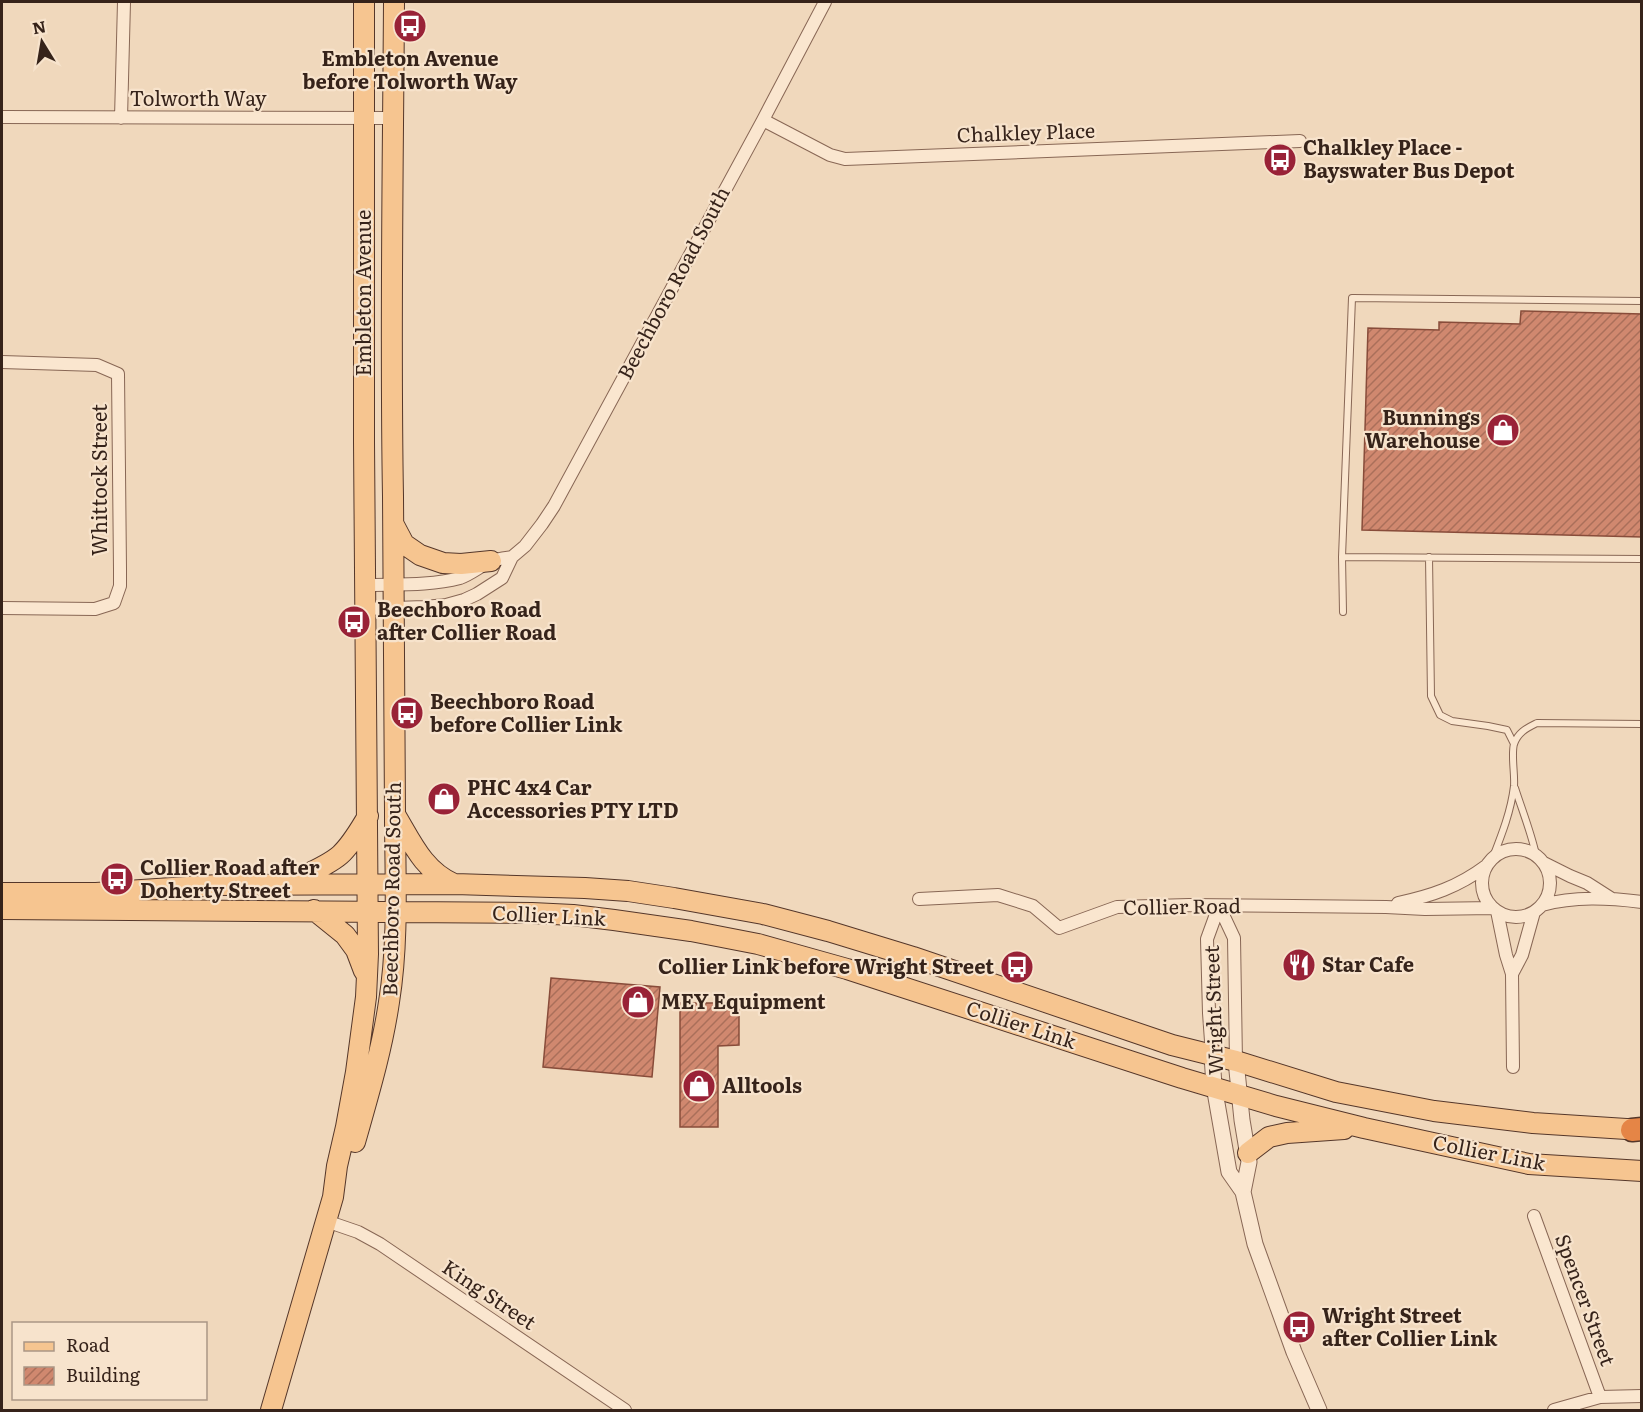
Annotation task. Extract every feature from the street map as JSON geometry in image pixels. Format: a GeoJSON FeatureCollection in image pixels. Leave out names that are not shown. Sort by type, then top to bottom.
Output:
{"type":"FeatureCollection","features":[{"type":"Feature","properties":{"kind":"main road","name":"Embleton Avenue"},"geometry":{"type":"LineString","coordinates":[[364,2],[365,585]]}},
{"type":"Feature","properties":{"kind":"main road","name":"Embleton Avenue"},"geometry":{"type":"LineString","coordinates":[[394,2],[394,584]]}},
{"type":"Feature","properties":{"kind":"main road"},"geometry":{"type":"LineString","coordinates":[[364,441],[377,413],[377,396],[384,385],[393,382]]}},
{"type":"Feature","properties":{"kind":"main road"},"geometry":{"type":"LineString","coordinates":[[393,523],[404,544],[420,555],[443,563],[491,561]]}},
{"type":"Feature","properties":{"kind":"main road","name":"Beechboro Road South"},"geometry":{"type":"LineString","coordinates":[[333,1197],[347,1168],[373,1080],[384,1032],[393,967],[395,912],[394,584]]}},
{"type":"Feature","properties":{"kind":"main road","name":"Beechboro Road South"},"geometry":{"type":"LineString","coordinates":[[270,1410],[333,1197],[356,1072],[367,978],[368,816],[365,585]]}},
{"type":"Feature","properties":{"kind":"main road"},"geometry":{"type":"LineString","coordinates":[[395,814],[433,872],[455,884]]}},
{"type":"Feature","properties":{"kind":"main road"},"geometry":{"type":"LineString","coordinates":[[284,885],[320,868],[340,855],[354,839],[368,816]]}},
{"type":"Feature","properties":{"kind":"main road"},"geometry":{"type":"LineString","coordinates":[[2,893],[96,893],[193,886],[395,885]]}},
{"type":"Feature","properties":{"kind":"main road","name":"Collier Link"},"geometry":{"type":"LineString","coordinates":[[395,885],[546,886],[628,891],[763,914],[913,957],[1172,1045],[1236,1061],[1336,1092],[1434,1111],[1533,1124],[1638,1130]]}},
{"type":"Feature","properties":{"kind":"main road"},"geometry":{"type":"LineString","coordinates":[[2,909],[395,912]]}},
{"type":"Feature","properties":{"kind":"main road"},"geometry":{"type":"LineString","coordinates":[[314,910],[345,935],[356,950],[367,978]]}},
{"type":"Feature","properties":{"kind":"main road","name":"Collier Link"},"geometry":{"type":"LineString","coordinates":[[395,912],[573,915],[691,931],[758,944],[858,972],[1182,1078],[1276,1106],[1529,1164],[1641,1172]]}},
{"type":"Feature","properties":{"kind":"main road"},"geometry":{"type":"LineString","coordinates":[[1248,1153],[1269,1137],[1287,1132],[1364,1128]]}},
{"type":"Feature","properties":{"kind":"street"},"geometry":{"type":"LineString","coordinates":[[121,118],[124,2]]}},
{"type":"Feature","properties":{"kind":"street","name":"Beechboro Road South"},"geometry":{"type":"LineString","coordinates":[[366,609],[446,605],[471,597],[502,578],[512,557],[531,538],[554,506],[825,2]]}},
{"type":"Feature","properties":{"kind":"street","name":"Tolworth Way"},"geometry":{"type":"LineString","coordinates":[[2,117],[393,118]]}},
{"type":"Feature","properties":{"kind":"street","name":"Chalkley Place"},"geometry":{"type":"LineString","coordinates":[[763,120],[830,155],[845,159],[1300,141]]}},
{"type":"Feature","properties":{"kind":"street","name":"Whittock Street"},"geometry":{"type":"LineString","coordinates":[[2,362],[98,365],[118,374],[120,586],[114,603],[95,609],[2,608]]}},
{"type":"Feature","properties":{"kind":"street"},"geometry":{"type":"LineString","coordinates":[[365,585],[423,583],[461,578],[491,561],[512,557]]}},
{"type":"Feature","properties":{"kind":"street"},"geometry":{"type":"LineString","coordinates":[[1612,898],[1526,850],[1514,848],[1503,851],[1489,862],[1482,877],[1482,888],[1486,899],[1502,914],[1513,917],[1523,916],[1561,900],[1612,898],[1641,902]]}},
{"type":"Feature","properties":{"kind":"street"},"geometry":{"type":"LineString","coordinates":[[1512,974],[1522,955],[1538,908],[1548,895],[1551,884],[1549,873],[1540,859]]}},
{"type":"Feature","properties":{"kind":"street","name":"Collier Road"},"geometry":{"type":"LineString","coordinates":[[1386,906],[1430,896],[1469,878],[1489,862]]}},
{"type":"Feature","properties":{"kind":"street","name":"Collier Road"},"geometry":{"type":"LineString","coordinates":[[919,899],[998,895],[1034,906],[1059,928],[1118,907],[1386,906],[1425,909],[1495,909]]}},
{"type":"Feature","properties":{"kind":"street","name":"Wright Street"},"geometry":{"type":"LineString","coordinates":[[1219,906],[1207,939],[1209,1013],[1214,1086],[1229,1172],[1243,1192],[1255,1244],[1294,1352],[1319,1410]]}},
{"type":"Feature","properties":{"kind":"street","name":"Wright Street"},"geometry":{"type":"LineString","coordinates":[[1219,906],[1234,938],[1236,1061],[1249,1162],[1243,1192]]}},
{"type":"Feature","properties":{"kind":"street"},"geometry":{"type":"LineString","coordinates":[[1495,909],[1512,974],[1513,1067]]}},
{"type":"Feature","properties":{"kind":"street","name":"Spencer Street"},"geometry":{"type":"LineString","coordinates":[[1534,1216],[1600,1396]]}},
{"type":"Feature","properties":{"kind":"street","name":"King Street"},"geometry":{"type":"LineString","coordinates":[[326,1221],[358,1232],[380,1244],[625,1410]]}},
{"type":"Feature","properties":{"kind":"street"},"geometry":{"type":"LineString","coordinates":[[1554,1410],[1600,1396],[1641,1396]]}},
{"type":"Feature","properties":{"kind":"lane"},"geometry":{"type":"LineString","coordinates":[[1343,612],[1342,557],[1352,298],[1641,301]]}},
{"type":"Feature","properties":{"kind":"lane"},"geometry":{"type":"LineString","coordinates":[[1342,557],[1641,559]]}},
{"type":"Feature","properties":{"kind":"lane"},"geometry":{"type":"LineString","coordinates":[[1429,557],[1431,696],[1440,715],[1452,721],[1507,730],[1514,744],[1514,784],[1511,805],[1489,862]]}},
{"type":"Feature","properties":{"kind":"lane"},"geometry":{"type":"LineString","coordinates":[[1514,744],[1522,730],[1538,723],[1641,724]]}},
{"type":"Feature","properties":{"kind":"lane"},"geometry":{"type":"LineString","coordinates":[[1514,784],[1540,859]]}},
{"type":"Feature","properties":{"kind":"building","name":"Bunnings Warehouse"},"geometry":{"type":"Polygon","coordinates":[[[1521,311],[1642,314],[1642,537],[1362,530],[1368,328],[1439,330],[1439,322],[1520,324],[1521,311]]]}},
{"type":"Feature","properties":{"kind":"building"},"geometry":{"type":"Polygon","coordinates":[[[551,978],[660,987],[652,1077],[543,1067],[551,978]]]}},
{"type":"Feature","properties":{"kind":"building","name":"Alltools"},"geometry":{"type":"Polygon","coordinates":[[[680,1003],[739,1003],[739,1045],[718,1046],[718,1127],[680,1127],[680,1003]]]}},
{"type":"Feature","properties":{"kind":"place","name":"Embleton Avenue before Tolworth Way"},"geometry":{"type":"Point","coordinates":[410,26]}},
{"type":"Feature","properties":{"kind":"place","name":"Chalkley Place - Bayswater Bus Depot"},"geometry":{"type":"Point","coordinates":[1280,160]}},
{"type":"Feature","properties":{"kind":"place","name":"Bunnings Warehouse"},"geometry":{"type":"Point","coordinates":[1503,430]}},
{"type":"Feature","properties":{"kind":"place","name":"Beechboro Road after Collier Road"},"geometry":{"type":"Point","coordinates":[354,622]}},
{"type":"Feature","properties":{"kind":"place","name":"Beechboro Road before Collier Link"},"geometry":{"type":"Point","coordinates":[407,713]}},
{"type":"Feature","properties":{"kind":"place","name":"PHC 4x4 Car Accessories PTY LTD"},"geometry":{"type":"Point","coordinates":[444,799]}},
{"type":"Feature","properties":{"kind":"place","name":"Collier Road after Doherty Street"},"geometry":{"type":"Point","coordinates":[117,879]}},
{"type":"Feature","properties":{"kind":"place","name":"Star Cafe"},"geometry":{"type":"Point","coordinates":[1299,965]}},
{"type":"Feature","properties":{"kind":"place","name":"Collier Link before Wright Street"},"geometry":{"type":"Point","coordinates":[1017,967]}},
{"type":"Feature","properties":{"kind":"place","name":"MEY Equipment"},"geometry":{"type":"Point","coordinates":[638,1002]}},
{"type":"Feature","properties":{"kind":"place","name":"Alltools"},"geometry":{"type":"Point","coordinates":[699,1086]}},
{"type":"Feature","properties":{"kind":"place","name":"Wright Street after Collier Link"},"geometry":{"type":"Point","coordinates":[1299,1327]}}]}
